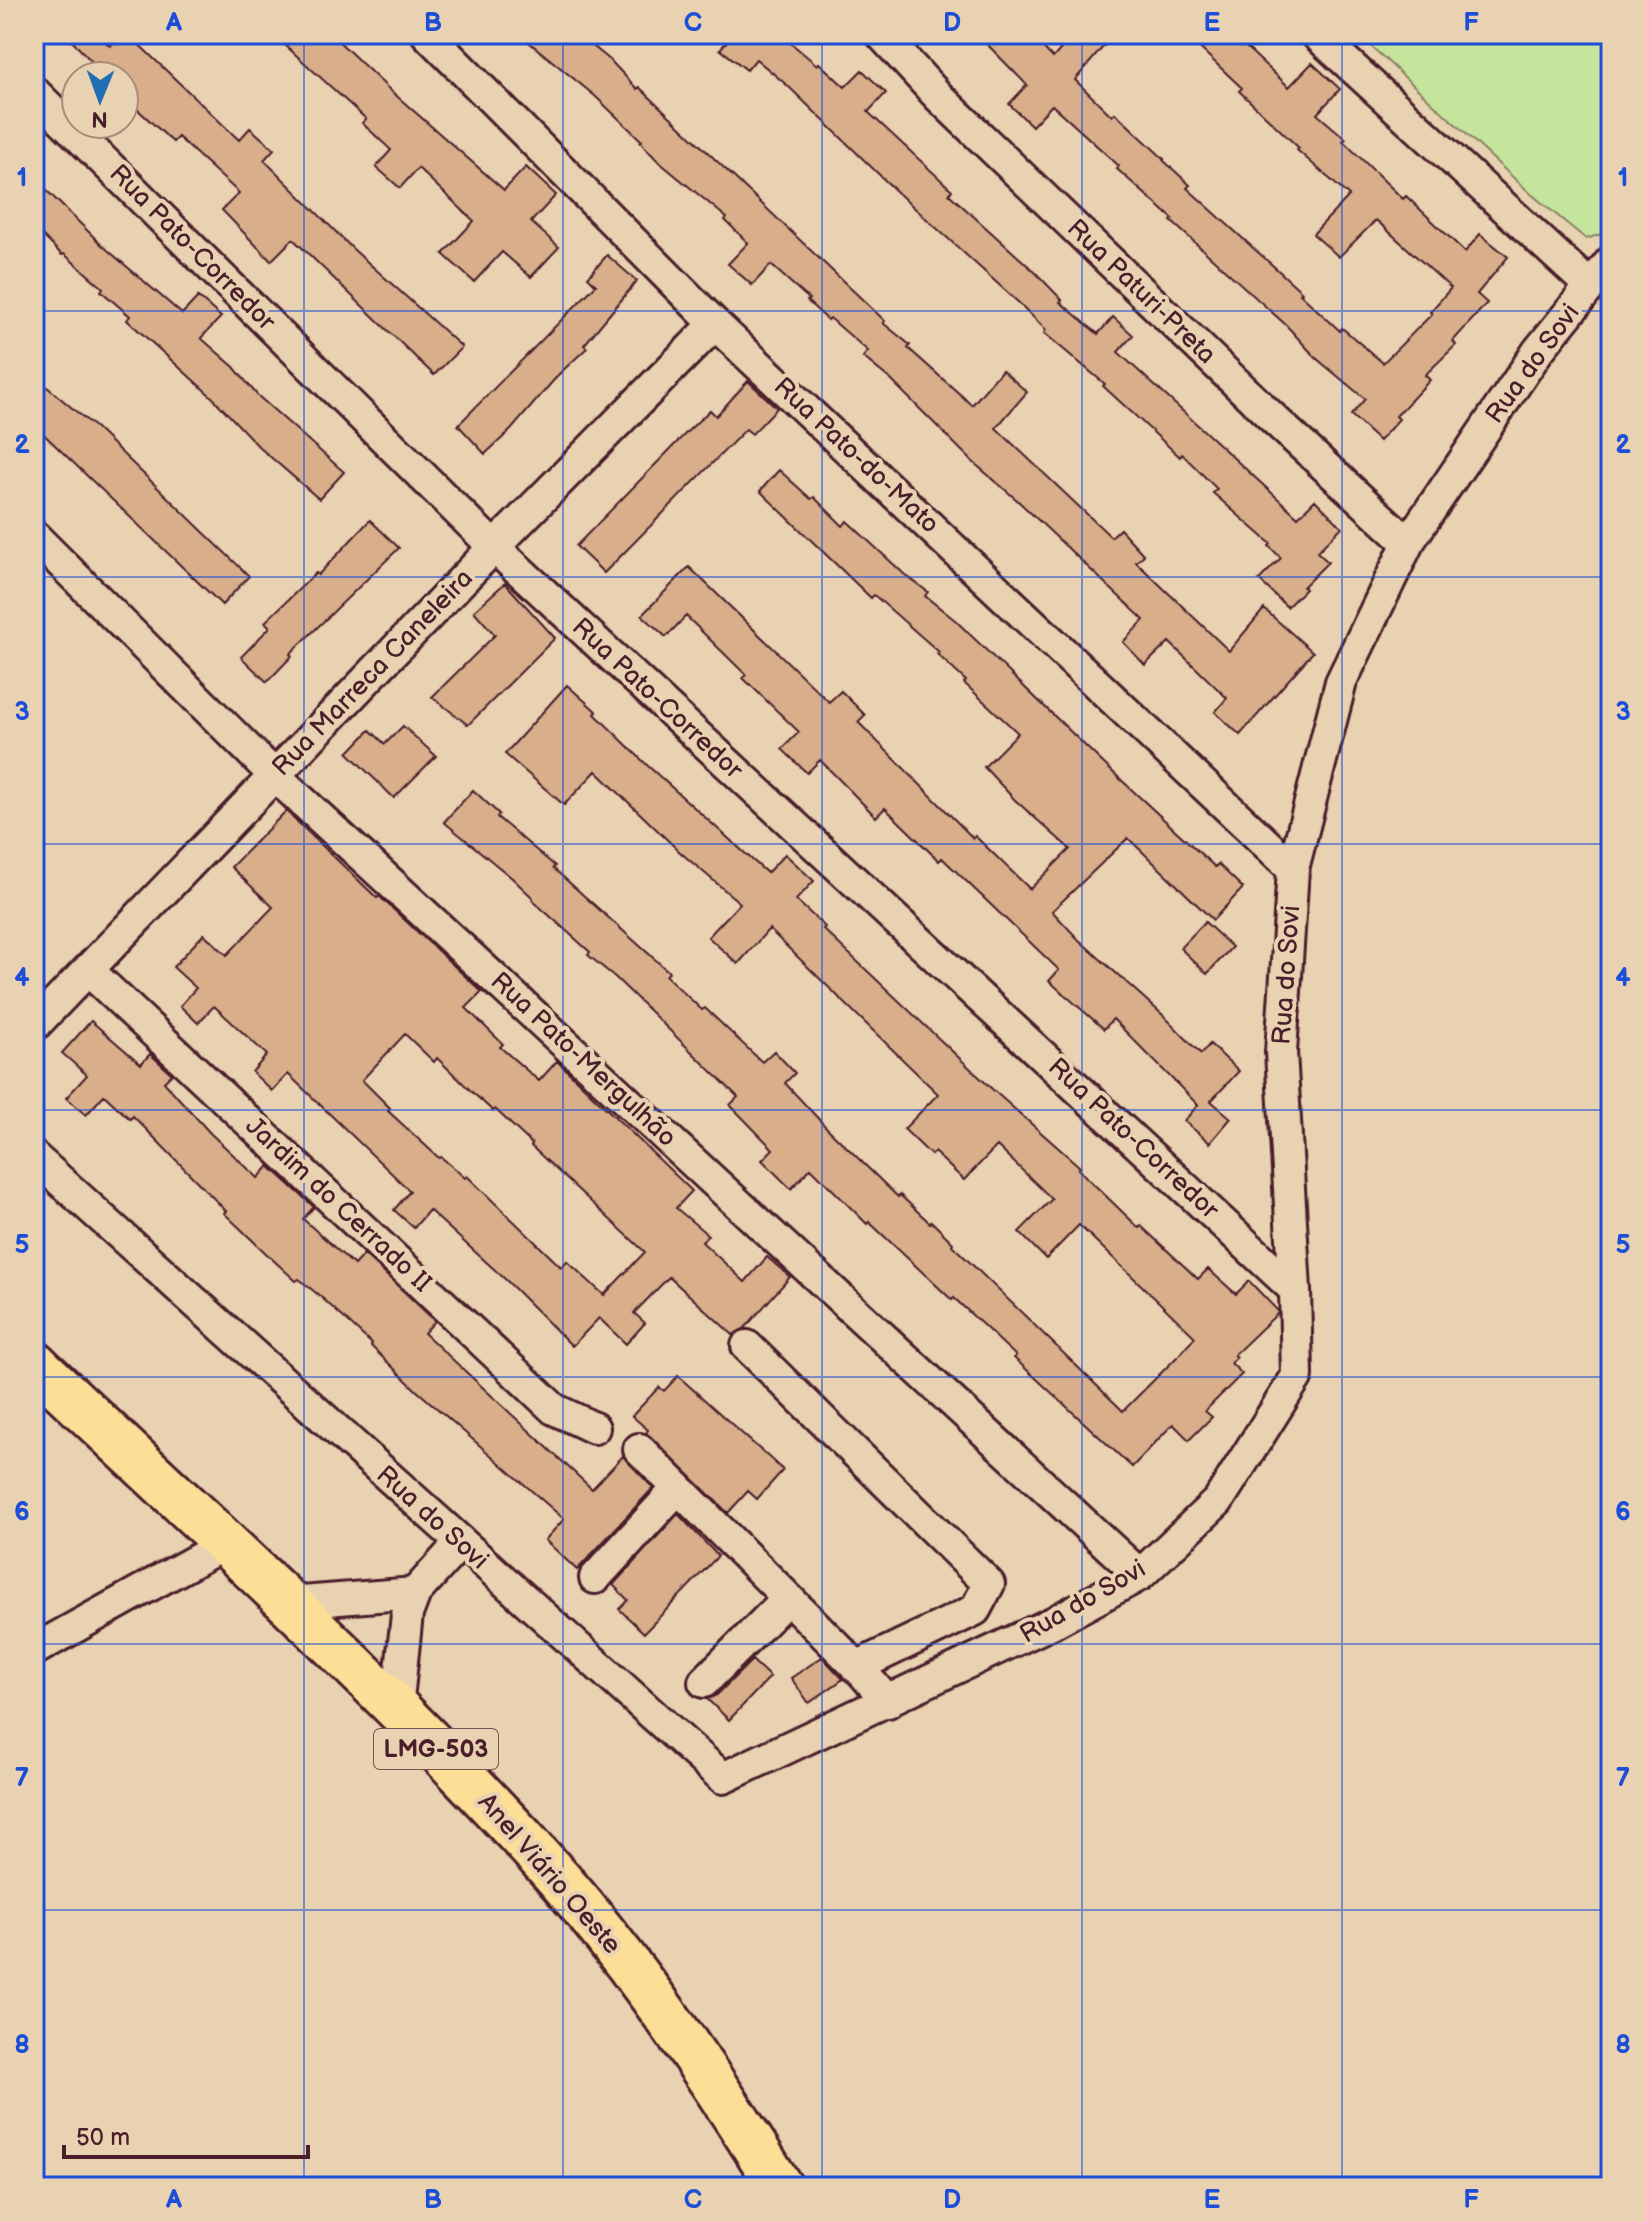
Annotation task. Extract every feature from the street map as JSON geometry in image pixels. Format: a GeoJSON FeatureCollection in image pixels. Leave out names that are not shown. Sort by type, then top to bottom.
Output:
{"type":"FeatureCollection","features":[{"type":"Feature","properties":{"kind":"main road","name":"Anel Viário Oeste"},"geometry":{"type":"LineString","coordinates":[[34,1363],[289,1603],[517,1831],[638,1977],[693,2054],[780,2187]]}},
{"type":"Feature","properties":{"kind":"street","name":"Rua Pato-do-Mato"},"geometry":{"type":"LineString","coordinates":[[427,34],[715,324],[1293,869]]}},
{"type":"Feature","properties":{"kind":"street","name":"Rua Paturi-Preta"},"geometry":{"type":"LineString","coordinates":[[881,34],[939,97],[1175,325],[1408,543]]}},
{"type":"Feature","properties":{"kind":"street"},"geometry":{"type":"LineString","coordinates":[[1316,34],[1590,286]]}},
{"type":"Feature","properties":{"kind":"street","name":"Rua Pato-Corredor"},"geometry":{"type":"LineString","coordinates":[[34,92],[494,547],[1295,1290]]}},
{"type":"Feature","properties":{"kind":"street","name":"Rua do Sovi"},"geometry":{"type":"LineString","coordinates":[[34,1157],[723,1778],[1054,1622],[1140,1575],[1218,1501],[1297,1376],[1281,1052],[1293,869],[1341,682],[1408,543],[1538,351],[1611,261]]}},
{"type":"Feature","properties":{"kind":"street","name":"Rua Marreca Caneleira"},"geometry":{"type":"LineString","coordinates":[[34,1026],[494,547],[715,324]]}},
{"type":"Feature","properties":{"kind":"street","name":"Rua Pato-Mergulhão"},"geometry":{"type":"LineString","coordinates":[[34,536],[274,775],[1140,1575]]}},
{"type":"Feature","properties":{"kind":"street","name":"Jardim do Cerrado II"},"geometry":{"type":"LineString","coordinates":[[89,971],[554,1409],[594,1428]]}},
{"type":"Feature","properties":{"kind":"street"},"geometry":{"type":"LineString","coordinates":[[747,1346],[989,1584],[975,1610],[856,1667]]}},
{"type":"Feature","properties":{"kind":"street"},"geometry":{"type":"LineString","coordinates":[[639,1449],[888,1702]]}},
{"type":"Feature","properties":{"kind":"street"},"geometry":{"type":"LineString","coordinates":[[595,1578],[677,1489]]}},
{"type":"Feature","properties":{"kind":"street"},"geometry":{"type":"LineString","coordinates":[[397,1709],[405,1624],[415,1593],[460,1543]]}},
{"type":"Feature","properties":{"kind":"street"},"geometry":{"type":"LineString","coordinates":[[34,1650],[225,1544]]}},
{"type":"Feature","properties":{"kind":"street"},"geometry":{"type":"LineString","coordinates":[[289,1603],[415,1593]]}},
{"type":"Feature","properties":{"kind":"street"},"geometry":{"type":"LineString","coordinates":[[704,1682],[788,1598]]}},
{"type":"Feature","properties":{"kind":"green space"},"geometry":{"type":"Polygon","coordinates":[[[1358,34],[1611,34],[1611,231],[1586,239],[1530,193],[1358,34]]]}},
{"type":"Feature","properties":{"kind":"building"},"geometry":{"type":"Polygon","coordinates":[[[65,34],[97,34],[110,46],[123,34],[128,34],[239,140],[250,128],[274,149],[264,160],[353,249],[462,347],[434,375],[293,239],[271,261],[222,210],[239,193],[178,137],[173,142],[140,112],[140,60],[90,60],[65,34]]]}},
{"type":"Feature","properties":{"kind":"building"},"geometry":{"type":"Polygon","coordinates":[[[273,34],[331,34],[504,190],[526,167],[556,195],[531,222],[559,247],[531,277],[502,252],[474,282],[443,254],[474,221],[418,168],[400,188],[376,167],[391,150],[362,123],[366,119],[273,34]]]}},
{"type":"Feature","properties":{"kind":"building"},"geometry":{"type":"Polygon","coordinates":[[[519,34],[578,34],[610,60],[637,89],[639,87],[885,321],[883,323],[910,345],[908,348],[972,405],[1002,370],[1027,392],[996,428],[1111,537],[1120,529],[1144,555],[1136,562],[1229,651],[1264,609],[1313,652],[1240,735],[1215,712],[1227,698],[1169,642],[1145,665],[1123,642],[1144,620],[863,357],[868,351],[830,318],[828,320],[771,265],[752,285],[728,264],[748,243],[725,220],[727,218],[659,162],[642,141],[595,96],[519,34]]]}},
{"type":"Feature","properties":{"kind":"building"},"geometry":{"type":"Polygon","coordinates":[[[725,34],[780,34],[845,87],[862,70],[886,93],[868,112],[952,190],[949,194],[1036,273],[1062,300],[1060,302],[1098,334],[1113,317],[1133,335],[1118,352],[1298,517],[1315,500],[1342,527],[1317,552],[1328,562],[1303,587],[1305,589],[1287,607],[1259,580],[1281,558],[1269,546],[1271,544],[1213,493],[1217,489],[1182,454],[1180,457],[1103,386],[1105,384],[1044,333],[1046,330],[1019,303],[898,193],[788,86],[756,59],[747,70],[720,49],[730,38],[725,34]]]}},
{"type":"Feature","properties":{"kind":"building"},"geometry":{"type":"Polygon","coordinates":[[[977,34],[1030,34],[1053,58],[1074,34],[1114,34],[1075,80],[1164,159],[1190,185],[1187,188],[1302,292],[1300,294],[1340,331],[1342,328],[1383,363],[1432,314],[1430,312],[1451,288],[1376,220],[1339,257],[1313,234],[1349,196],[1297,150],[1299,148],[1239,91],[1242,88],[1185,34],[1232,34],[1289,87],[1312,63],[1340,89],[1317,114],[1346,139],[1343,141],[1403,199],[1406,196],[1465,252],[1480,234],[1508,257],[1477,294],[1487,303],[1453,341],[1456,345],[1425,375],[1430,380],[1396,416],[1399,419],[1379,441],[1351,415],[1365,399],[1316,358],[1286,325],[1171,221],[1173,219],[1117,169],[1119,166],[1052,105],[1032,126],[1009,104],[1027,85],[977,34]]]}},
{"type":"Feature","properties":{"kind":"building"},"geometry":{"type":"Polygon","coordinates":[[[34,178],[103,246],[182,314],[198,297],[221,317],[201,338],[234,367],[257,395],[344,472],[319,499],[259,447],[212,397],[127,320],[130,316],[101,291],[103,288],[62,255],[34,227],[34,178]]]}},
{"type":"Feature","properties":{"kind":"building"},"geometry":{"type":"Polygon","coordinates":[[[607,255],[637,281],[584,345],[587,348],[485,454],[458,425],[596,285],[588,277],[607,255]]]}},
{"type":"Feature","properties":{"kind":"building"},"geometry":{"type":"Polygon","coordinates":[[[34,376],[96,428],[249,576],[222,605],[34,425],[34,376]]]}},
{"type":"Feature","properties":{"kind":"building"},"geometry":{"type":"Polygon","coordinates":[[[748,381],[777,408],[752,434],[746,429],[604,573],[576,546],[688,431],[710,410],[716,416],[748,381]]]}},
{"type":"Feature","properties":{"kind":"building"},"geometry":{"type":"Polygon","coordinates":[[[779,470],[811,499],[814,497],[843,526],[847,521],[928,592],[925,596],[955,620],[1215,867],[1218,864],[1243,888],[1213,920],[1128,838],[1052,911],[1201,1054],[1210,1044],[1239,1071],[1211,1101],[1231,1118],[1210,1143],[1184,1121],[1198,1105],[1113,1019],[1104,1029],[1049,981],[1059,970],[942,858],[939,861],[885,808],[876,817],[820,760],[807,773],[782,749],[799,732],[743,678],[746,675],[686,616],[666,637],[642,615],[689,567],[829,702],[841,691],[865,715],[858,722],[973,838],[975,836],[1030,889],[1070,849],[1015,800],[984,767],[1018,733],[964,683],[966,681],[937,654],[939,652],[874,595],[871,598],[760,491],[779,470]]]}},
{"type":"Feature","properties":{"kind":"building"},"geometry":{"type":"Polygon","coordinates":[[[370,520],[399,548],[290,654],[292,656],[267,682],[241,657],[270,627],[265,622],[316,573],[318,575],[370,520]]]}},
{"type":"Feature","properties":{"kind":"building"},"geometry":{"type":"Polygon","coordinates":[[[505,583],[555,638],[468,725],[432,697],[495,635],[474,611],[505,583]]]}},
{"type":"Feature","properties":{"kind":"building"},"geometry":{"type":"Polygon","coordinates":[[[567,685],[648,766],[767,873],[785,854],[814,881],[796,900],[825,927],[823,929],[992,1089],[1080,1167],[1078,1169],[1139,1228],[1141,1226],[1198,1279],[1208,1269],[1236,1294],[1249,1281],[1277,1310],[1278,1313],[1234,1355],[1237,1357],[1231,1363],[1242,1374],[1205,1411],[1212,1417],[1189,1440],[1173,1424],[1132,1467],[954,1298],[952,1300],[869,1222],[867,1224],[811,1168],[791,1189],[762,1160],[773,1149],[730,1105],[738,1097],[616,978],[588,955],[590,952],[512,878],[444,822],[473,790],[499,814],[497,817],[555,866],[553,868],[669,972],[666,976],[702,1010],[705,1008],[762,1062],[774,1051],[795,1073],[785,1083],[825,1126],[898,1197],[900,1195],[931,1221],[1123,1411],[1181,1353],[1195,1337],[1079,1225],[1046,1259],[1019,1232],[1052,1199],[997,1146],[964,1180],[904,1129],[938,1094],[769,929],[738,964],[708,937],[740,903],[681,853],[596,771],[564,805],[505,754],[567,685]]]}},
{"type":"Feature","properties":{"kind":"building"},"geometry":{"type":"Polygon","coordinates":[[[403,726],[436,756],[394,798],[348,753],[370,730],[385,744],[403,726]]]}},
{"type":"Feature","properties":{"kind":"building"},"geometry":{"type":"Polygon","coordinates":[[[286,811],[482,992],[466,1008],[503,1044],[500,1047],[539,1081],[557,1061],[692,1191],[676,1208],[708,1235],[702,1242],[745,1282],[767,1257],[790,1277],[744,1329],[733,1335],[669,1277],[634,1313],[645,1323],[626,1344],[599,1318],[572,1346],[429,1210],[414,1228],[394,1210],[410,1191],[288,1074],[272,1091],[252,1072],[267,1055],[214,1006],[198,1023],[180,1006],[196,988],[173,967],[204,934],[227,955],[273,907],[231,867],[286,811]],[[405,1034],[362,1080],[390,1108],[388,1111],[439,1158],[465,1178],[467,1176],[561,1267],[567,1261],[604,1295],[645,1252],[495,1109],[493,1111],[437,1058],[434,1062],[405,1034]]]}},
{"type":"Feature","properties":{"kind":"building"},"geometry":{"type":"Polygon","coordinates":[[[1205,922],[1232,947],[1207,974],[1180,948],[1205,922]]]}},
{"type":"Feature","properties":{"kind":"building"},"geometry":{"type":"Polygon","coordinates":[[[91,1021],[141,1064],[150,1054],[172,1074],[164,1082],[210,1133],[258,1178],[269,1166],[314,1207],[303,1219],[354,1265],[364,1254],[435,1321],[424,1333],[592,1489],[623,1456],[653,1488],[577,1570],[545,1540],[564,1519],[416,1390],[321,1297],[299,1279],[296,1281],[271,1258],[133,1116],[130,1119],[104,1095],[86,1115],[66,1098],[87,1075],[62,1053],[91,1021]]]}},
{"type":"Feature","properties":{"kind":"building"},"geometry":{"type":"Polygon","coordinates":[[[678,1376],[783,1470],[757,1499],[748,1491],[728,1513],[632,1416],[659,1387],[664,1391],[678,1376]]]}},
{"type":"Feature","properties":{"kind":"building"},"geometry":{"type":"Polygon","coordinates":[[[678,1514],[718,1556],[644,1633],[619,1609],[628,1600],[613,1585],[678,1514]]]}},
{"type":"Feature","properties":{"kind":"building"},"geometry":{"type":"Polygon","coordinates":[[[822,1657],[843,1679],[809,1703],[791,1678],[822,1657]]]}},
{"type":"Feature","properties":{"kind":"building"},"geometry":{"type":"Polygon","coordinates":[[[752,1660],[770,1677],[729,1720],[707,1699],[717,1695],[752,1660]]]}}]}
